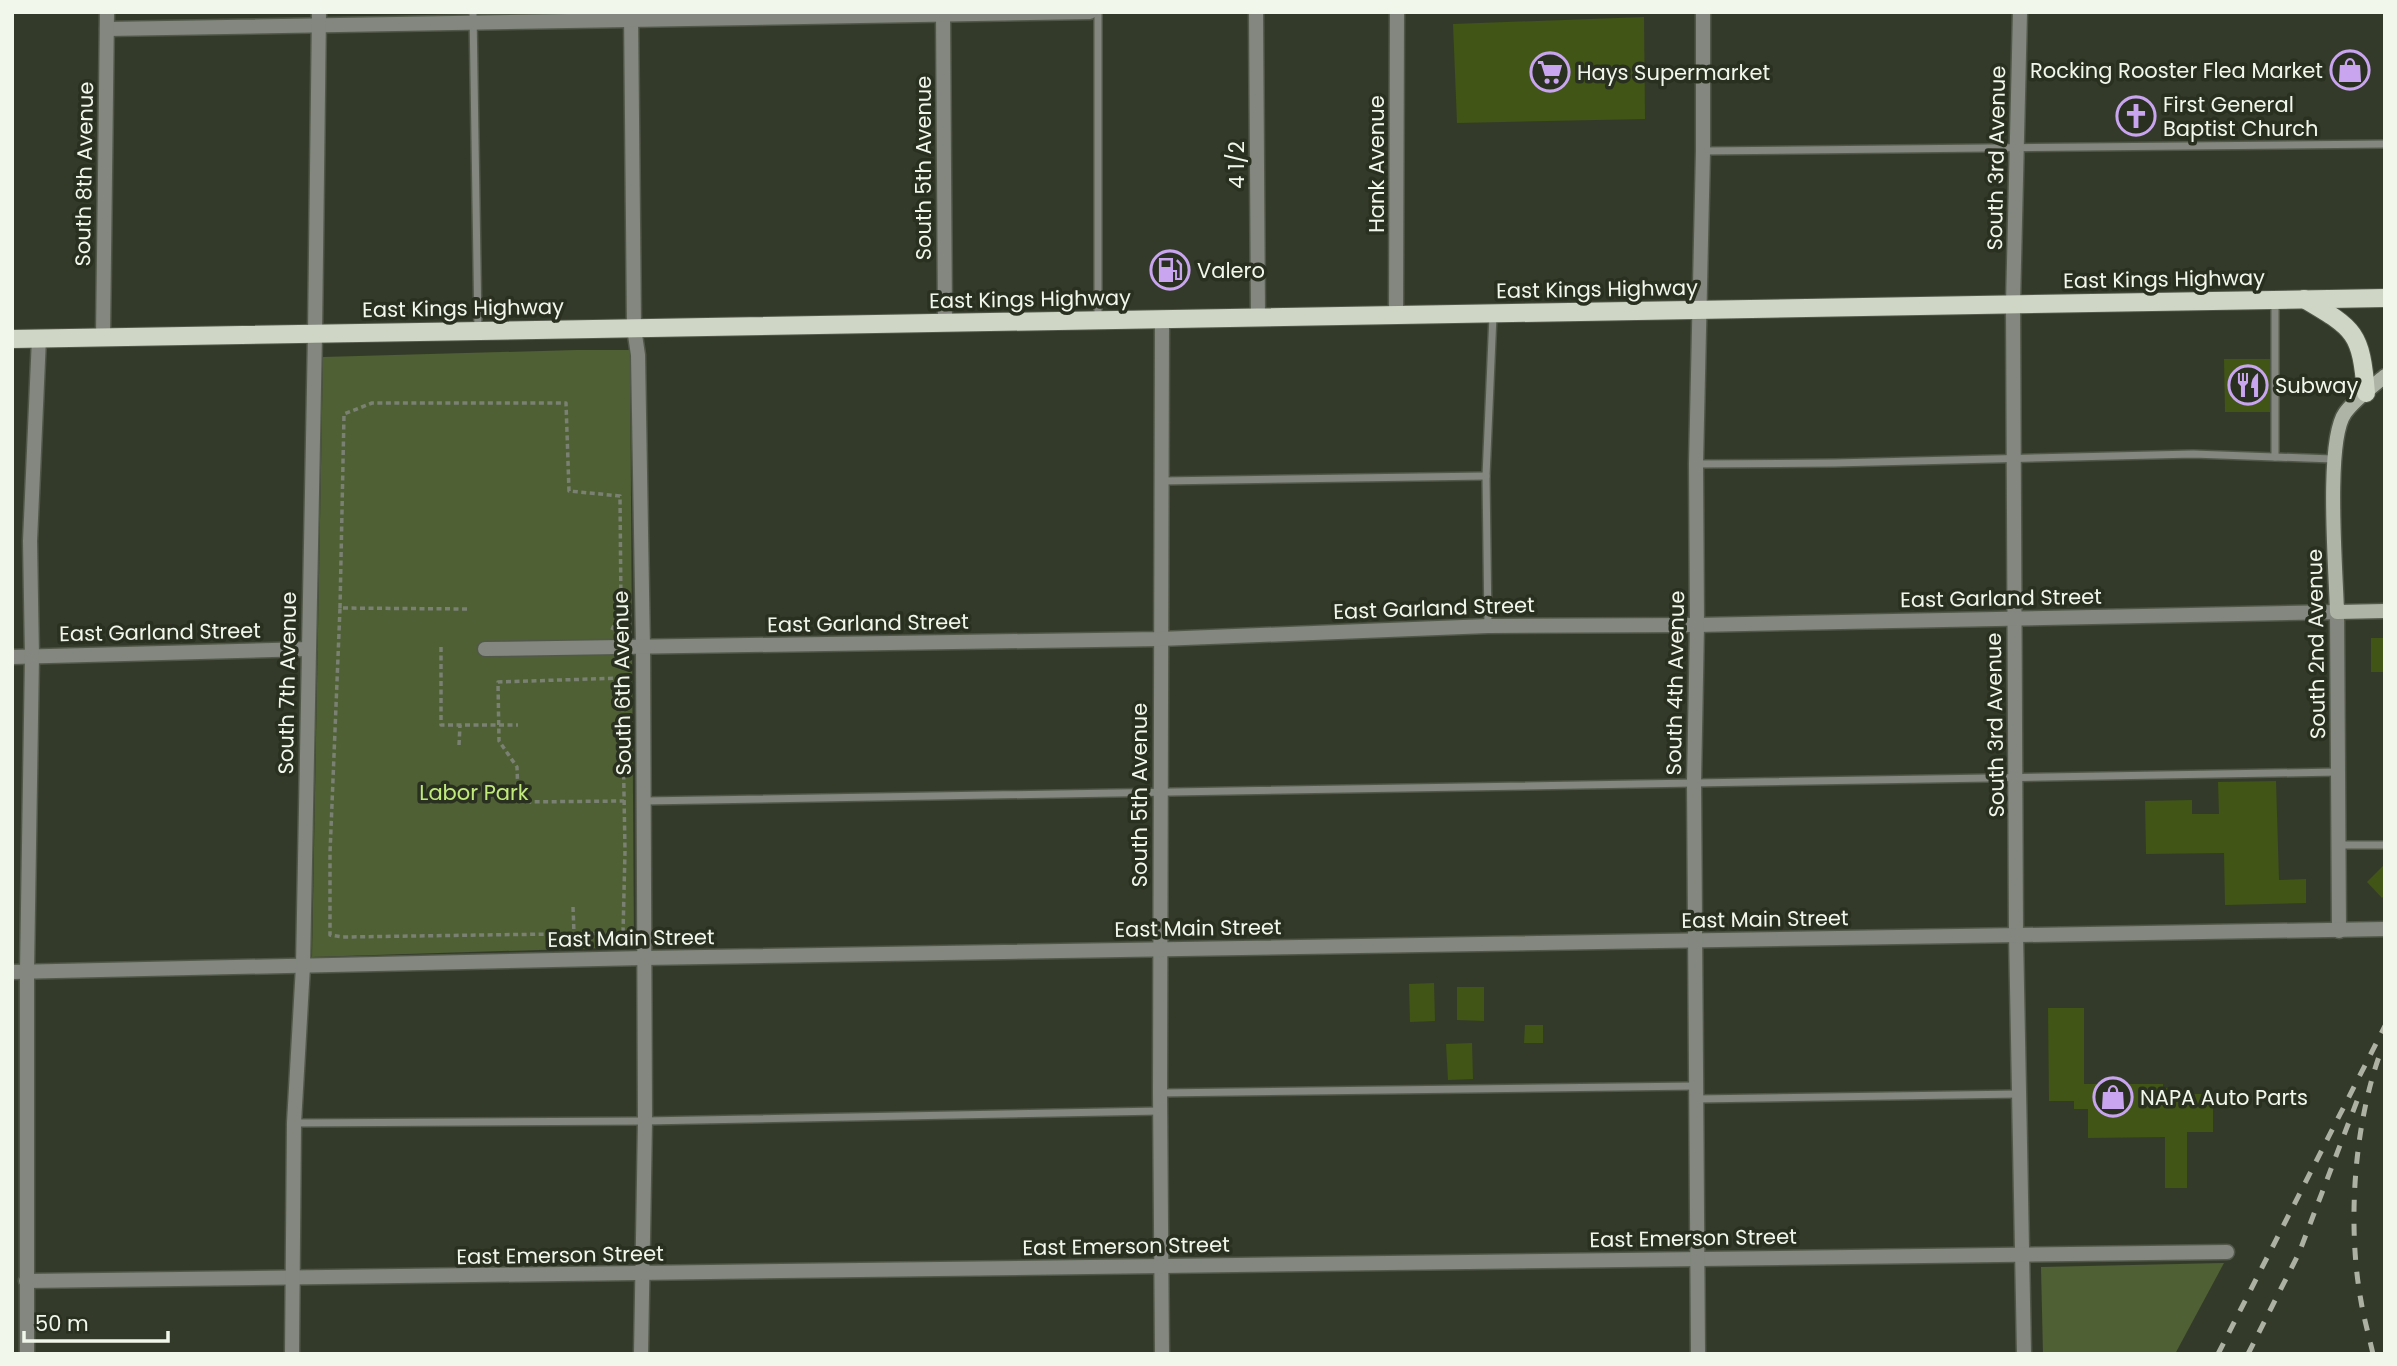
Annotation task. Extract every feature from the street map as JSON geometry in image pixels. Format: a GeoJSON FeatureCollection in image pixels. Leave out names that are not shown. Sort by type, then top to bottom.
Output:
{"type":"FeatureCollection","features":[{"type":"Feature","properties":{"kind":"main road","name":"East Kings Highway"},"geometry":{"type":"LineString","coordinates":[[12,339],[2385,298]]}},
{"type":"Feature","properties":{"kind":"main road"},"geometry":{"type":"LineString","coordinates":[[2304,299],[2344,322],[2358,341],[2364,366],[2366,393]]}},
{"type":"Feature","properties":{"kind":"main road","name":"South 2nd Avenue"},"geometry":{"type":"LineString","coordinates":[[2337,612],[2333,459],[2344,414],[2385,376]]}},
{"type":"Feature","properties":{"kind":"main road","name":"East Garland Street"},"geometry":{"type":"LineString","coordinates":[[2337,612],[2385,611]]}},
{"type":"Feature","properties":{"kind":"street","name":"South 8th Avenue"},"geometry":{"type":"LineString","coordinates":[[103,336],[107,12]]}},
{"type":"Feature","properties":{"kind":"street"},"geometry":{"type":"LineString","coordinates":[[107,29],[319,19],[1090,12]]}},
{"type":"Feature","properties":{"kind":"street","name":"4 1/2"},"geometry":{"type":"LineString","coordinates":[[1256,12],[1258,318]]}},
{"type":"Feature","properties":{"kind":"street","name":"Hank Avenue"},"geometry":{"type":"LineString","coordinates":[[1396,316],[1397,12]]}},
{"type":"Feature","properties":{"kind":"street","name":"South 4th Avenue"},"geometry":{"type":"LineString","coordinates":[[1698,1354],[1694,782],[1703,12]]}},
{"type":"Feature","properties":{"kind":"street","name":"South 3rd Avenue"},"geometry":{"type":"LineString","coordinates":[[2020,12],[2013,304],[2017,934],[2024,1354]]}},
{"type":"Feature","properties":{"kind":"street","name":"South 5th Avenue"},"geometry":{"type":"LineString","coordinates":[[943,13],[945,323]]}},
{"type":"Feature","properties":{"kind":"street","name":"South 6th Avenue"},"geometry":{"type":"LineString","coordinates":[[631,16],[634,328],[639,355],[643,648],[645,1121],[641,1354]]}},
{"type":"Feature","properties":{"kind":"street","name":"South 7th Avenue"},"geometry":{"type":"LineString","coordinates":[[292,1354],[295,1123],[303,966],[316,334],[319,19]]}},
{"type":"Feature","properties":{"kind":"street","name":"South 5th Avenue"},"geometry":{"type":"LineString","coordinates":[[1161,320],[1162,1354]]}},
{"type":"Feature","properties":{"kind":"street"},"geometry":{"type":"LineString","coordinates":[[27,1354],[20,971],[33,656],[30,541],[39,338]]}},
{"type":"Feature","properties":{"kind":"street","name":"East Garland Street"},"geometry":{"type":"LineString","coordinates":[[485,649],[1160,639],[1488,626],[1697,625],[2337,612]]}},
{"type":"Feature","properties":{"kind":"street","name":"South 2nd Avenue"},"geometry":{"type":"LineString","coordinates":[[2337,612],[2339,930]]}},
{"type":"Feature","properties":{"kind":"street","name":"East Garland Street"},"geometry":{"type":"LineString","coordinates":[[12,657],[309,649]]}},
{"type":"Feature","properties":{"kind":"street","name":"East Main Street"},"geometry":{"type":"LineString","coordinates":[[20,971],[2385,929]]}},
{"type":"Feature","properties":{"kind":"street","name":"East Emerson Street"},"geometry":{"type":"LineString","coordinates":[[26,1281],[641,1275],[2227,1252]]}},
{"type":"Feature","properties":{"kind":"lane"},"geometry":{"type":"LineString","coordinates":[[1098,12],[1098,321]]}},
{"type":"Feature","properties":{"kind":"lane"},"geometry":{"type":"LineString","coordinates":[[473,17],[478,330]]}},
{"type":"Feature","properties":{"kind":"lane"},"geometry":{"type":"LineString","coordinates":[[1703,151],[2385,144]]}},
{"type":"Feature","properties":{"kind":"lane"},"geometry":{"type":"LineString","coordinates":[[2275,299],[2275,457]]}},
{"type":"Feature","properties":{"kind":"lane"},"geometry":{"type":"LineString","coordinates":[[1488,626],[1486,476],[1493,314]]}},
{"type":"Feature","properties":{"kind":"lane"},"geometry":{"type":"LineString","coordinates":[[1696,464],[2193,454],[2333,459]]}},
{"type":"Feature","properties":{"kind":"lane"},"geometry":{"type":"LineString","coordinates":[[1162,481],[1486,476]]}},
{"type":"Feature","properties":{"kind":"lane"},"geometry":{"type":"LineString","coordinates":[[644,801],[2338,772]]}},
{"type":"Feature","properties":{"kind":"lane"},"geometry":{"type":"LineString","coordinates":[[2338,845],[2385,845]]}},
{"type":"Feature","properties":{"kind":"lane"},"geometry":{"type":"LineString","coordinates":[[1160,1093],[2019,1094]]}},
{"type":"Feature","properties":{"kind":"lane"},"geometry":{"type":"LineString","coordinates":[[295,1123],[645,1121],[1160,1111]]}},
{"type":"Feature","properties":{"kind":"path"},"geometry":{"type":"LineString","coordinates":[[612,639],[612,628],[621,608],[620,496],[569,491],[566,403],[372,403],[344,414],[340,608],[330,853],[330,935],[623,933],[624,800],[622,678],[498,682],[499,741],[517,767],[518,796],[521,802],[624,800]]}},
{"type":"Feature","properties":{"kind":"path"},"geometry":{"type":"LineString","coordinates":[[340,608],[467,609]]}},
{"type":"Feature","properties":{"kind":"path"},"geometry":{"type":"LineString","coordinates":[[440,647],[441,725],[518,725]]}},
{"type":"Feature","properties":{"kind":"path"},"geometry":{"type":"LineString","coordinates":[[460,725],[460,745]]}},
{"type":"Feature","properties":{"kind":"path"},"geometry":{"type":"LineString","coordinates":[[573,907],[574,934]]}},
{"type":"Feature","properties":{"kind":"green space","name":"Labor Park"},"geometry":{"type":"Polygon","coordinates":[[[630,350],[634,947],[312,957],[323,357],[630,350]]]}},
{"type":"Feature","properties":{"kind":"green space"},"geometry":{"type":"Polygon","coordinates":[[[2224,1263],[2175,1354],[2043,1354],[2041,1267],[2224,1263]]]}},
{"type":"Feature","properties":{"kind":"building","name":"Hays Supermarket"},"geometry":{"type":"Polygon","coordinates":[[[1644,17],[1645,119],[1457,123],[1453,24],[1644,17]]]}},
{"type":"Feature","properties":{"kind":"building","name":"Subway"},"geometry":{"type":"Polygon","coordinates":[[[2224,359],[2273,359],[2273,412],[2225,412],[2224,359]]]}},
{"type":"Feature","properties":{"kind":"building"},"geometry":{"type":"Polygon","coordinates":[[[2371,638],[2385,638],[2385,672],[2371,672],[2371,638]]]}},
{"type":"Feature","properties":{"kind":"building"},"geometry":{"type":"Polygon","coordinates":[[[2276,781],[2279,880],[2306,879],[2306,903],[2225,905],[2224,853],[2146,854],[2145,801],[2192,800],[2192,814],[2219,814],[2218,782],[2276,781]]]}},
{"type":"Feature","properties":{"kind":"building"},"geometry":{"type":"Polygon","coordinates":[[[2385,864],[2385,895],[2382,898],[2367,882],[2385,864]]]}},
{"type":"Feature","properties":{"kind":"building"},"geometry":{"type":"Polygon","coordinates":[[[1434,983],[1435,1021],[1410,1022],[1409,984],[1434,983]]]}},
{"type":"Feature","properties":{"kind":"building"},"geometry":{"type":"Polygon","coordinates":[[[1457,987],[1484,987],[1484,1021],[1457,1020],[1457,987]]]}},
{"type":"Feature","properties":{"kind":"building","name":"NAPA Auto Parts"},"geometry":{"type":"Polygon","coordinates":[[[2048,1008],[2084,1008],[2084,1084],[2163,1084],[2163,1088],[2178,1088],[2178,1104],[2185,1104],[2184,1094],[2213,1094],[2213,1132],[2187,1132],[2187,1188],[2165,1188],[2165,1137],[2088,1138],[2088,1109],[2074,1109],[2074,1101],[2049,1101],[2048,1008]]]}},
{"type":"Feature","properties":{"kind":"building"},"geometry":{"type":"Polygon","coordinates":[[[1525,1025],[1543,1025],[1543,1043],[1524,1043],[1525,1025]]]}},
{"type":"Feature","properties":{"kind":"building"},"geometry":{"type":"Polygon","coordinates":[[[1472,1043],[1473,1079],[1448,1080],[1446,1044],[1472,1043]]]}},
{"type":"Feature","properties":{"kind":"railway"},"geometry":{"type":"LineString","coordinates":[[2218,1354],[2385,1026]]}},
{"type":"Feature","properties":{"kind":"railway"},"geometry":{"type":"LineString","coordinates":[[2373,1354],[2357,1271],[2354,1208],[2359,1142],[2381,1051]]}},
{"type":"Feature","properties":{"kind":"railway"},"geometry":{"type":"LineString","coordinates":[[2248,1354],[2299,1253],[2360,1093]]}},
{"type":"Feature","properties":{"kind":"place","name":"Rocking Rooster Flea Market"},"geometry":{"type":"Point","coordinates":[2350,70]}},
{"type":"Feature","properties":{"kind":"place","name":"Hays Supermarket"},"geometry":{"type":"Point","coordinates":[1550,72]}},
{"type":"Feature","properties":{"kind":"place","name":"First General Baptist Church"},"geometry":{"type":"Point","coordinates":[2136,116]}},
{"type":"Feature","properties":{"kind":"place","name":"Valero"},"geometry":{"type":"Point","coordinates":[1170,270]}},
{"type":"Feature","properties":{"kind":"place","name":"Subway"},"geometry":{"type":"Point","coordinates":[2248,385]}},
{"type":"Feature","properties":{"kind":"place","name":"NAPA Auto Parts"},"geometry":{"type":"Point","coordinates":[2113,1097]}}]}
